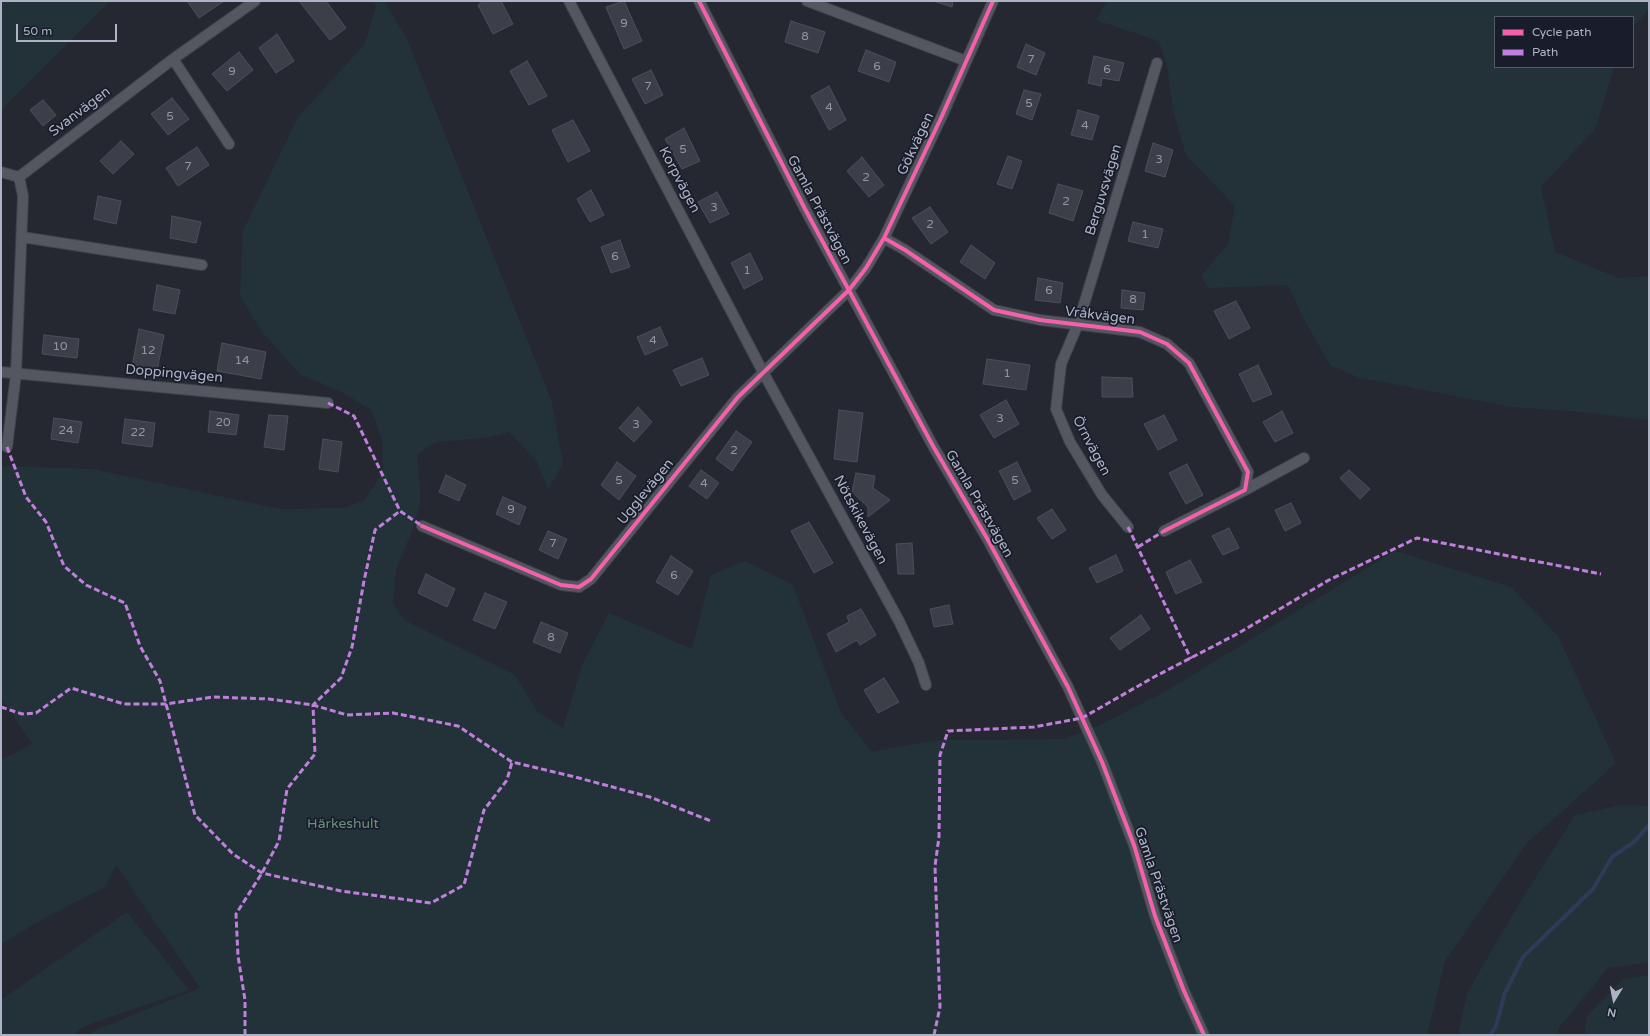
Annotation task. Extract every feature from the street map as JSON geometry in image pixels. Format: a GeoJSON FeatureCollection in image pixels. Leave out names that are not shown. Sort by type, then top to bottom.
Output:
{"type":"FeatureCollection","features":[{"type":"Feature","properties":{"kind":"street","name":"Svanvägen"},"geometry":{"type":"LineString","coordinates":[[19,177],[173,59],[255,1]]}},
{"type":"Feature","properties":{"kind":"street","name":"Korpvägen"},"geometry":{"type":"LineString","coordinates":[[569,1],[763,372]]}},
{"type":"Feature","properties":{"kind":"street","name":"Gamla Prästvägen"},"geometry":{"type":"LineString","coordinates":[[699,1],[801,202],[933,446],[988,540],[1068,687],[1102,762],[1134,845],[1155,916],[1184,991],[1204,1035]]}},
{"type":"Feature","properties":{"kind":"street"},"geometry":{"type":"LineString","coordinates":[[807,1],[966,61]]}},
{"type":"Feature","properties":{"kind":"street","name":"Gökvägen"},"geometry":{"type":"LineString","coordinates":[[849,290],[866,268],[884,238],[993,1]]}},
{"type":"Feature","properties":{"kind":"street"},"geometry":{"type":"LineString","coordinates":[[173,59],[229,144]]}},
{"type":"Feature","properties":{"kind":"street","name":"Berguvsvägen"},"geometry":{"type":"LineString","coordinates":[[1078,324],[1156,63]]}},
{"type":"Feature","properties":{"kind":"street"},"geometry":{"type":"LineString","coordinates":[[1,172],[19,177],[23,196],[16,374],[7,447]]}},
{"type":"Feature","properties":{"kind":"street"},"geometry":{"type":"LineString","coordinates":[[22,237],[202,265]]}},
{"type":"Feature","properties":{"kind":"street","name":"Vråkvägen"},"geometry":{"type":"LineString","coordinates":[[884,238],[905,250],[994,310],[1040,320],[1140,332],[1167,344],[1189,363],[1248,472],[1245,490]]}},
{"type":"Feature","properties":{"kind":"street","name":"Ugglevägen"},"geometry":{"type":"LineString","coordinates":[[422,526],[561,585],[579,587],[591,579],[738,397],[849,290]]}},
{"type":"Feature","properties":{"kind":"street","name":"Örnvägen"},"geometry":{"type":"LineString","coordinates":[[1078,324],[1061,364],[1056,409],[1070,442],[1102,495],[1128,527]]}},
{"type":"Feature","properties":{"kind":"street","name":"Doppingvägen"},"geometry":{"type":"LineString","coordinates":[[1,372],[328,402]]}},
{"type":"Feature","properties":{"kind":"street","name":"Nötskikevägen"},"geometry":{"type":"LineString","coordinates":[[763,372],[899,621],[926,685]]}},
{"type":"Feature","properties":{"kind":"street"},"geometry":{"type":"LineString","coordinates":[[1164,531],[1304,458]]}},
{"type":"Feature","properties":{"kind":"green space"},"geometry":{"type":"Polygon","coordinates":[[[1,1],[110,1],[1,110],[1,1]]]}},
{"type":"Feature","properties":{"kind":"green space","name":"Härkeshult"},"geometry":{"type":"Polygon","coordinates":[[[372,1],[384,1],[407,39],[552,402],[563,464],[548,489],[536,460],[509,432],[485,438],[435,442],[417,455],[421,498],[414,526],[396,570],[393,603],[404,620],[515,675],[537,711],[563,728],[582,665],[609,613],[692,649],[711,575],[745,561],[793,585],[841,713],[872,752],[936,740],[1064,739],[1098,726],[1168,690],[1395,551],[1511,587],[1558,636],[1616,763],[1527,843],[1445,961],[1427,1035],[87,1035],[91,1032],[200,988],[116,865],[105,887],[41,920],[1,944],[1,760],[32,744],[1,698],[1,466],[93,469],[280,509],[342,508],[364,501],[383,471],[382,439],[371,410],[342,392],[300,374],[263,333],[240,296],[243,231],[298,117],[365,44],[376,6],[372,1]]]}},
{"type":"Feature","properties":{"kind":"green space"},"geometry":{"type":"Polygon","coordinates":[[[1107,1],[1649,1],[1649,8],[1634,27],[1634,16],[1494,16],[1494,68],[1614,68],[1595,129],[1541,187],[1555,252],[1619,278],[1649,276],[1649,420],[1581,412],[1512,407],[1357,377],[1330,365],[1301,314],[1288,285],[1208,288],[1201,276],[1228,244],[1235,206],[1186,155],[1173,110],[1167,67],[1159,41],[1096,20],[1107,1]]]}},
{"type":"Feature","properties":{"kind":"green space"},"geometry":{"type":"Polygon","coordinates":[[[1621,805],[1649,806],[1649,962],[1608,968],[1558,1029],[1559,1035],[1458,1035],[1467,993],[1516,909],[1575,815],[1621,805]]]}},
{"type":"Feature","properties":{"kind":"green space"},"geometry":{"type":"Polygon","coordinates":[[[127,912],[189,990],[85,1026],[73,1035],[1,1035],[1,1000],[127,912]]]}},
{"type":"Feature","properties":{"kind":"green space"},"geometry":{"type":"Polygon","coordinates":[[[1649,975],[1649,1035],[1585,1035],[1587,1016],[1623,979],[1649,975]]]}},
{"type":"Feature","properties":{"kind":"building"},"geometry":{"type":"Polygon","coordinates":[[[187,1],[224,1],[199,18],[187,1]]]}},
{"type":"Feature","properties":{"kind":"building"},"geometry":{"type":"Polygon","coordinates":[[[299,1],[326,1],[346,28],[330,40],[299,1]]]}},
{"type":"Feature","properties":{"kind":"building"},"geometry":{"type":"Polygon","coordinates":[[[484,1],[501,1],[513,24],[493,34],[478,5],[484,1]]]}},
{"type":"Feature","properties":{"kind":"building"},"geometry":{"type":"Polygon","coordinates":[[[624,1],[642,41],[624,49],[606,7],[624,1]]]}},
{"type":"Feature","properties":{"kind":"building"},"geometry":{"type":"Polygon","coordinates":[[[933,1],[953,1],[952,7],[933,1]]]}},
{"type":"Feature","properties":{"kind":"building"},"geometry":{"type":"Polygon","coordinates":[[[791,21],[825,32],[818,53],[785,42],[791,21]]]}},
{"type":"Feature","properties":{"kind":"building"},"geometry":{"type":"Polygon","coordinates":[[[277,34],[294,61],[276,73],[259,48],[277,34]]]}},
{"type":"Feature","properties":{"kind":"building"},"geometry":{"type":"Polygon","coordinates":[[[1026,44],[1045,53],[1036,75],[1017,67],[1026,44]]]}},
{"type":"Feature","properties":{"kind":"building"},"geometry":{"type":"Polygon","coordinates":[[[866,50],[896,62],[889,82],[858,71],[866,50]]]}},
{"type":"Feature","properties":{"kind":"building"},"geometry":{"type":"Polygon","coordinates":[[[239,52],[253,70],[227,91],[212,74],[239,52]]]}},
{"type":"Feature","properties":{"kind":"building"},"geometry":{"type":"Polygon","coordinates":[[[1094,56],[1124,63],[1119,81],[1102,78],[1101,86],[1088,83],[1094,56]]]}},
{"type":"Feature","properties":{"kind":"building"},"geometry":{"type":"Polygon","coordinates":[[[527,61],[547,96],[529,105],[510,71],[527,61]]]}},
{"type":"Feature","properties":{"kind":"building"},"geometry":{"type":"Polygon","coordinates":[[[651,70],[663,95],[645,104],[632,79],[651,70]]]}},
{"type":"Feature","properties":{"kind":"building"},"geometry":{"type":"Polygon","coordinates":[[[829,86],[846,120],[829,130],[811,96],[829,86]]]}},
{"type":"Feature","properties":{"kind":"building"},"geometry":{"type":"Polygon","coordinates":[[[1024,90],[1041,94],[1032,120],[1016,114],[1024,90]]]}},
{"type":"Feature","properties":{"kind":"building"},"geometry":{"type":"Polygon","coordinates":[[[172,98],[189,119],[168,135],[151,114],[172,98]]]}},
{"type":"Feature","properties":{"kind":"building"},"geometry":{"type":"Polygon","coordinates":[[[43,100],[56,115],[43,126],[30,110],[43,100]]]}},
{"type":"Feature","properties":{"kind":"building"},"geometry":{"type":"Polygon","coordinates":[[[1078,110],[1099,116],[1092,140],[1071,135],[1078,110]]]}},
{"type":"Feature","properties":{"kind":"building"},"geometry":{"type":"Polygon","coordinates":[[[573,120],[590,151],[568,162],[552,130],[573,120]]]}},
{"type":"Feature","properties":{"kind":"building"},"geometry":{"type":"Polygon","coordinates":[[[684,128],[700,161],[682,169],[665,139],[684,128]]]}},
{"type":"Feature","properties":{"kind":"building"},"geometry":{"type":"Polygon","coordinates":[[[121,141],[134,154],[113,174],[100,161],[121,141]]]}},
{"type":"Feature","properties":{"kind":"building"},"geometry":{"type":"Polygon","coordinates":[[[1153,143],[1173,150],[1165,177],[1145,171],[1153,143]]]}},
{"type":"Feature","properties":{"kind":"building"},"geometry":{"type":"Polygon","coordinates":[[[197,147],[209,165],[178,186],[166,168],[197,147]]]}},
{"type":"Feature","properties":{"kind":"building"},"geometry":{"type":"Polygon","coordinates":[[[1008,156],[1022,161],[1012,189],[997,184],[1008,156]]]}},
{"type":"Feature","properties":{"kind":"building"},"geometry":{"type":"Polygon","coordinates":[[[862,157],[884,185],[869,197],[847,171],[862,157]]]}},
{"type":"Feature","properties":{"kind":"building"},"geometry":{"type":"Polygon","coordinates":[[[1058,184],[1083,191],[1073,221],[1049,213],[1058,184]]]}},
{"type":"Feature","properties":{"kind":"building"},"geometry":{"type":"Polygon","coordinates":[[[591,190],[604,215],[590,222],[577,199],[591,190]]]}},
{"type":"Feature","properties":{"kind":"building"},"geometry":{"type":"Polygon","coordinates":[[[717,192],[729,214],[710,223],[698,202],[717,192]]]}},
{"type":"Feature","properties":{"kind":"building"},"geometry":{"type":"Polygon","coordinates":[[[98,196],[121,201],[116,224],[94,219],[98,196]]]}},
{"type":"Feature","properties":{"kind":"building"},"geometry":{"type":"Polygon","coordinates":[[[930,207],[948,232],[931,244],[912,218],[930,207]]]}},
{"type":"Feature","properties":{"kind":"building"},"geometry":{"type":"Polygon","coordinates":[[[172,216],[201,222],[196,243],[170,238],[172,216]]]}},
{"type":"Feature","properties":{"kind":"building"},"geometry":{"type":"Polygon","coordinates":[[[1133,222],[1163,229],[1158,248],[1128,241],[1133,222]]]}},
{"type":"Feature","properties":{"kind":"building"},"geometry":{"type":"Polygon","coordinates":[[[620,240],[630,267],[611,273],[601,247],[620,240]]]}},
{"type":"Feature","properties":{"kind":"building"},"geometry":{"type":"Polygon","coordinates":[[[971,245],[995,263],[985,279],[960,262],[971,245]]]}},
{"type":"Feature","properties":{"kind":"building"},"geometry":{"type":"Polygon","coordinates":[[[750,253],[763,279],[744,289],[731,263],[750,253]]]}},
{"type":"Feature","properties":{"kind":"building"},"geometry":{"type":"Polygon","coordinates":[[[1038,278],[1063,283],[1060,303],[1035,300],[1038,278]]]}},
{"type":"Feature","properties":{"kind":"building"},"geometry":{"type":"Polygon","coordinates":[[[157,285],[180,290],[175,314],[153,310],[157,285]]]}},
{"type":"Feature","properties":{"kind":"building"},"geometry":{"type":"Polygon","coordinates":[[[1122,290],[1145,293],[1143,310],[1121,308],[1122,290]]]}},
{"type":"Feature","properties":{"kind":"building"},"geometry":{"type":"Polygon","coordinates":[[[1236,301],[1250,328],[1229,339],[1214,311],[1236,301]]]}},
{"type":"Feature","properties":{"kind":"building"},"geometry":{"type":"Polygon","coordinates":[[[660,327],[668,345],[645,355],[637,337],[660,327]]]}},
{"type":"Feature","properties":{"kind":"building"},"geometry":{"type":"Polygon","coordinates":[[[139,329],[164,335],[157,371],[132,367],[139,329]]]}},
{"type":"Feature","properties":{"kind":"building"},"geometry":{"type":"Polygon","coordinates":[[[44,335],[79,339],[77,358],[42,354],[44,335]]]}},
{"type":"Feature","properties":{"kind":"building"},"geometry":{"type":"Polygon","coordinates":[[[222,343],[266,352],[261,379],[217,371],[222,343]]]}},
{"type":"Feature","properties":{"kind":"building"},"geometry":{"type":"Polygon","coordinates":[[[702,358],[709,375],[681,386],[673,370],[702,358]]]}},
{"type":"Feature","properties":{"kind":"building"},"geometry":{"type":"Polygon","coordinates":[[[987,359],[1030,365],[1026,390],[983,384],[987,359]]]}},
{"type":"Feature","properties":{"kind":"building"},"geometry":{"type":"Polygon","coordinates":[[[1258,365],[1272,394],[1253,402],[1239,374],[1258,365]]]}},
{"type":"Feature","properties":{"kind":"building"},"geometry":{"type":"Polygon","coordinates":[[[1102,377],[1132,378],[1133,397],[1102,397],[1102,377]]]}},
{"type":"Feature","properties":{"kind":"building"},"geometry":{"type":"Polygon","coordinates":[[[1006,400],[1019,424],[994,438],[980,415],[1006,400]]]}},
{"type":"Feature","properties":{"kind":"building"},"geometry":{"type":"Polygon","coordinates":[[[638,407],[652,422],[634,442],[619,428],[638,407]]]}},
{"type":"Feature","properties":{"kind":"building"},"geometry":{"type":"Polygon","coordinates":[[[839,410],[863,413],[857,462],[834,459],[839,410]]]}},
{"type":"Feature","properties":{"kind":"building"},"geometry":{"type":"Polygon","coordinates":[[[210,411],[239,415],[236,435],[208,432],[210,411]]]}},
{"type":"Feature","properties":{"kind":"building"},"geometry":{"type":"Polygon","coordinates":[[[1282,411],[1293,433],[1275,442],[1263,422],[1282,411]]]}},
{"type":"Feature","properties":{"kind":"building"},"geometry":{"type":"Polygon","coordinates":[[[269,415],[288,416],[284,450],[264,447],[269,415]]]}},
{"type":"Feature","properties":{"kind":"building"},"geometry":{"type":"Polygon","coordinates":[[[1164,415],[1177,440],[1158,450],[1144,424],[1164,415]]]}},
{"type":"Feature","properties":{"kind":"building"},"geometry":{"type":"Polygon","coordinates":[[[54,418],[82,422],[78,443],[51,439],[54,418]]]}},
{"type":"Feature","properties":{"kind":"building"},"geometry":{"type":"Polygon","coordinates":[[[125,419],[155,423],[152,447],[122,443],[125,419]]]}},
{"type":"Feature","properties":{"kind":"building"},"geometry":{"type":"Polygon","coordinates":[[[736,431],[752,442],[732,471],[716,459],[736,431]]]}},
{"type":"Feature","properties":{"kind":"building"},"geometry":{"type":"Polygon","coordinates":[[[323,439],[342,442],[338,472],[319,469],[323,439]]]}},
{"type":"Feature","properties":{"kind":"building"},"geometry":{"type":"Polygon","coordinates":[[[617,462],[636,476],[619,500],[601,485],[617,462]]]}},
{"type":"Feature","properties":{"kind":"building"},"geometry":{"type":"Polygon","coordinates":[[[1017,462],[1031,491],[1014,500],[999,471],[1017,462]]]}},
{"type":"Feature","properties":{"kind":"building"},"geometry":{"type":"Polygon","coordinates":[[[1187,464],[1203,495],[1186,504],[1169,473],[1187,464]]]}},
{"type":"Feature","properties":{"kind":"building"},"geometry":{"type":"Polygon","coordinates":[[[701,470],[719,483],[707,499],[689,486],[701,470]]]}},
{"type":"Feature","properties":{"kind":"building"},"geometry":{"type":"Polygon","coordinates":[[[1349,470],[1370,489],[1360,499],[1340,478],[1349,470]]]}},
{"type":"Feature","properties":{"kind":"building"},"geometry":{"type":"Polygon","coordinates":[[[856,473],[875,476],[873,488],[890,500],[868,517],[868,507],[852,492],[856,473]]]}},
{"type":"Feature","properties":{"kind":"building"},"geometry":{"type":"Polygon","coordinates":[[[446,475],[466,485],[459,501],[439,492],[446,475]]]}},
{"type":"Feature","properties":{"kind":"building"},"geometry":{"type":"Polygon","coordinates":[[[503,497],[526,507],[519,525],[496,514],[503,497]]]}},
{"type":"Feature","properties":{"kind":"building"},"geometry":{"type":"Polygon","coordinates":[[[1291,503],[1301,523],[1285,531],[1275,510],[1291,503]]]}},
{"type":"Feature","properties":{"kind":"building"},"geometry":{"type":"Polygon","coordinates":[[[1052,509],[1066,530],[1052,539],[1037,518],[1052,509]]]}},
{"type":"Feature","properties":{"kind":"building"},"geometry":{"type":"Polygon","coordinates":[[[809,522],[833,563],[814,573],[791,531],[809,522]]]}},
{"type":"Feature","properties":{"kind":"building"},"geometry":{"type":"Polygon","coordinates":[[[1229,528],[1239,548],[1223,555],[1212,536],[1229,528]]]}},
{"type":"Feature","properties":{"kind":"building"},"geometry":{"type":"Polygon","coordinates":[[[548,531],[567,539],[558,559],[539,550],[548,531]]]}},
{"type":"Feature","properties":{"kind":"building"},"geometry":{"type":"Polygon","coordinates":[[[912,543],[914,574],[898,574],[896,544],[912,543]]]}},
{"type":"Feature","properties":{"kind":"building"},"geometry":{"type":"Polygon","coordinates":[[[1116,555],[1123,571],[1097,583],[1089,568],[1116,555]]]}},
{"type":"Feature","properties":{"kind":"building"},"geometry":{"type":"Polygon","coordinates":[[[671,556],[693,571],[678,595],[656,582],[671,556]]]}},
{"type":"Feature","properties":{"kind":"building"},"geometry":{"type":"Polygon","coordinates":[[[1190,560],[1202,582],[1176,594],[1166,572],[1190,560]]]}},
{"type":"Feature","properties":{"kind":"building"},"geometry":{"type":"Polygon","coordinates":[[[426,574],[455,589],[447,607],[418,593],[426,574]]]}},
{"type":"Feature","properties":{"kind":"building"},"geometry":{"type":"Polygon","coordinates":[[[485,593],[507,602],[495,629],[473,620],[485,593]]]}},
{"type":"Feature","properties":{"kind":"building"},"geometry":{"type":"Polygon","coordinates":[[[949,605],[953,624],[934,627],[930,609],[949,605]]]}},
{"type":"Feature","properties":{"kind":"building"},"geometry":{"type":"Polygon","coordinates":[[[861,609],[876,635],[860,645],[857,640],[836,652],[827,634],[849,622],[847,616],[861,609]]]}},
{"type":"Feature","properties":{"kind":"building"},"geometry":{"type":"Polygon","coordinates":[[[1141,615],[1150,629],[1120,650],[1110,638],[1141,615]]]}},
{"type":"Feature","properties":{"kind":"building"},"geometry":{"type":"Polygon","coordinates":[[[541,622],[568,633],[560,653],[533,642],[541,622]]]}},
{"type":"Feature","properties":{"kind":"building"},"geometry":{"type":"Polygon","coordinates":[[[884,678],[899,702],[878,713],[864,690],[884,678]]]}},
{"type":"Feature","properties":{"kind":"building"},"geometry":{"type":"Polygon","coordinates":[[[1161,872],[1163,879],[1157,880],[1156,874],[1161,872]]]}},
{"type":"Feature","properties":{"kind":"waterway"},"geometry":{"type":"LineString","coordinates":[[1490,1035],[1496,1026],[1505,993],[1523,957],[1593,889],[1612,857],[1634,842],[1649,825]]}},
{"type":"Feature","properties":{"kind":"marked path"},"geometry":{"type":"LineString","coordinates":[[328,403],[354,416],[400,511],[422,526]]}},
{"type":"Feature","properties":{"kind":"marked path"},"geometry":{"type":"LineString","coordinates":[[7,447],[26,497],[46,522],[64,566],[86,585],[125,603],[140,646],[160,681],[195,815],[233,854],[262,873],[341,891],[431,903],[464,885],[484,810],[507,780],[512,762]]}},
{"type":"Feature","properties":{"kind":"marked path"},"geometry":{"type":"LineString","coordinates":[[245,1035],[245,1000],[238,956],[236,914],[262,873],[279,841],[287,789],[315,754],[313,705],[341,678],[352,647],[375,530],[400,511]]}},
{"type":"Feature","properties":{"kind":"marked path"},"geometry":{"type":"LineString","coordinates":[[1128,527],[1191,659]]}},
{"type":"Feature","properties":{"kind":"marked path"},"geometry":{"type":"LineString","coordinates":[[1138,547],[1164,531]]}},
{"type":"Feature","properties":{"kind":"marked path"},"geometry":{"type":"LineString","coordinates":[[934,1035],[940,1007],[935,866],[939,837],[940,755],[948,731],[1034,727],[1082,718],[1154,677],[1237,634],[1329,580],[1417,538],[1601,574]]}},
{"type":"Feature","properties":{"kind":"marked path"},"geometry":{"type":"LineString","coordinates":[[1,707],[22,714],[36,713],[71,688],[124,704],[166,704],[213,697],[269,699],[313,705],[347,715],[393,713],[458,726],[512,762],[650,797],[711,821]]}},
{"type":"Feature","properties":{"kind":"cycle path"},"geometry":{"type":"LineString","coordinates":[[699,1],[805,209],[933,446],[988,540],[1068,687],[1102,762],[1134,845],[1155,916],[1184,991],[1204,1035]]}},
{"type":"Feature","properties":{"kind":"cycle path"},"geometry":{"type":"LineString","coordinates":[[422,526],[561,585],[579,587],[591,579],[738,397],[849,290],[866,268],[884,238],[941,118],[993,1]]}},
{"type":"Feature","properties":{"kind":"cycle path"},"geometry":{"type":"LineString","coordinates":[[884,238],[905,250],[994,310],[1040,320],[1140,332],[1167,344],[1189,363],[1248,472],[1245,490],[1164,531]]}}]}
